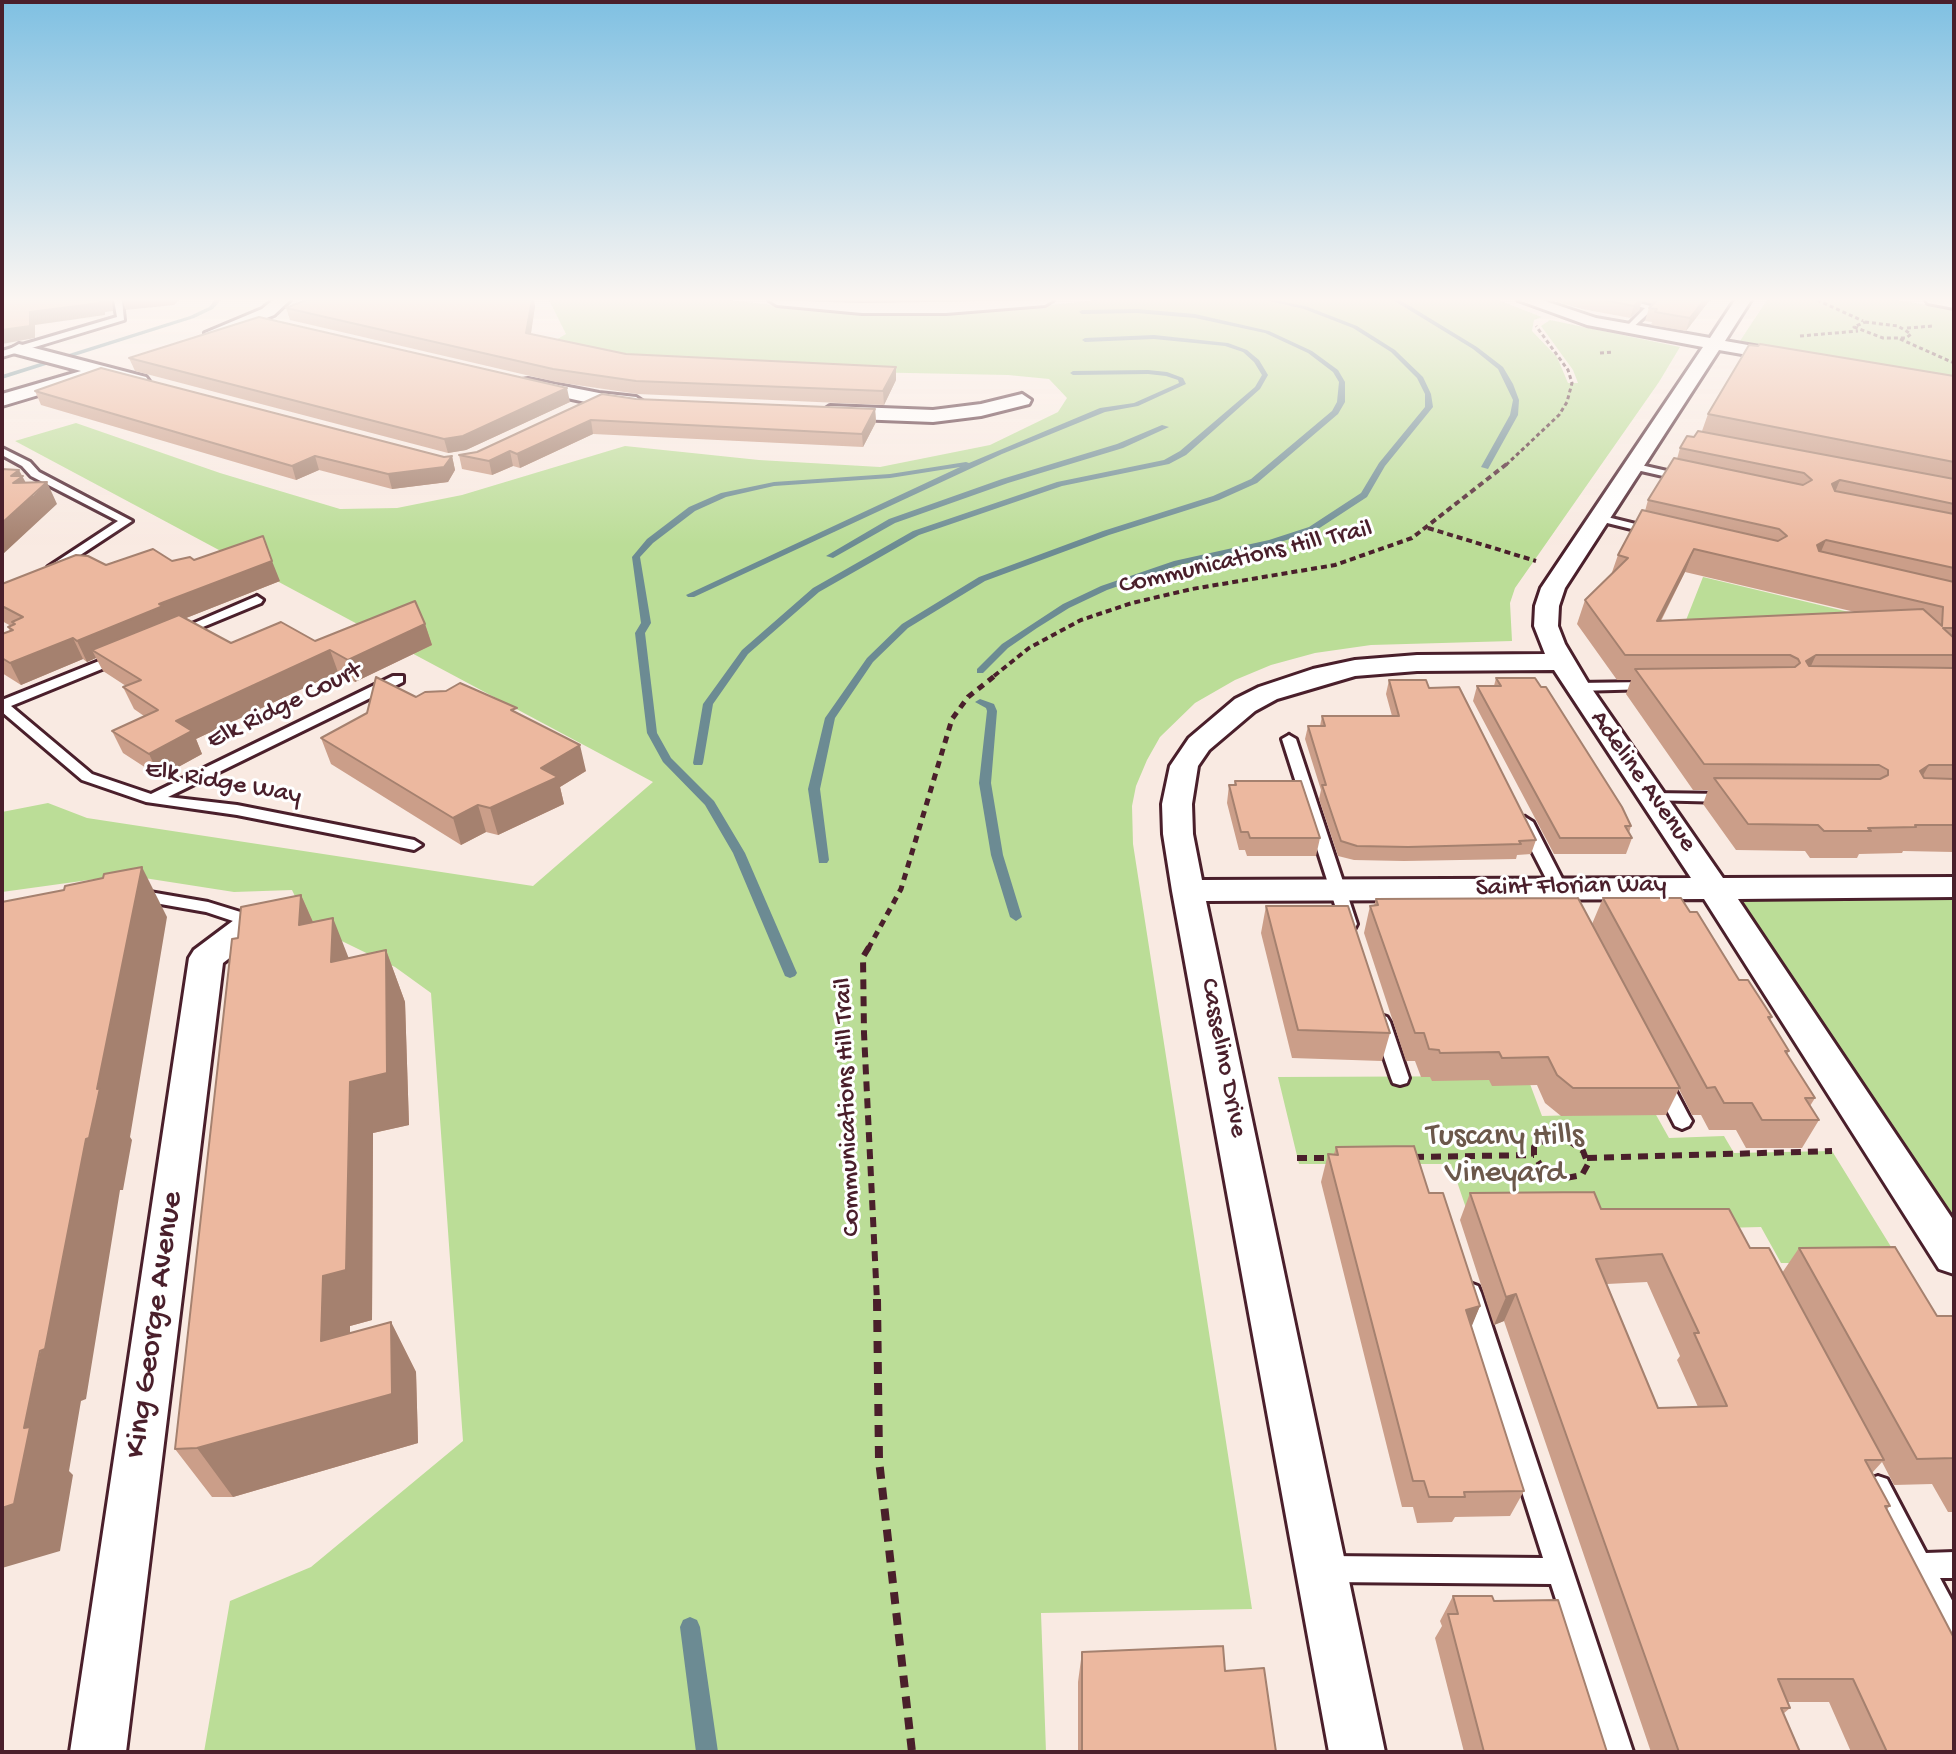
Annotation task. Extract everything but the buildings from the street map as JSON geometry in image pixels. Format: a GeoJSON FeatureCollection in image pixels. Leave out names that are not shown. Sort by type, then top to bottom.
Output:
{"type":"FeatureCollection","features":[{"type":"Feature","properties":{"kind":"street"},"geometry":{"type":"LineString","coordinates":[[2,400],[65,382]]}},
{"type":"Feature","properties":{"kind":"street"},"geometry":{"type":"LineString","coordinates":[[144,382],[163,387]]}},
{"type":"Feature","properties":{"kind":"street"},"geometry":{"type":"LineString","coordinates":[[519,382],[599,399],[653,404]]}},
{"type":"Feature","properties":{"kind":"street","name":"Adeline Avenue"},"geometry":{"type":"LineString","coordinates":[[1693,382],[1665,437],[1632,466],[1553,588],[1547,606],[1550,640],[1569,675],[1954,1256]]}},
{"type":"Feature","properties":{"kind":"street"},"geometry":{"type":"LineString","coordinates":[[571,413],[599,399]]}},
{"type":"Feature","properties":{"kind":"street"},"geometry":{"type":"LineString","coordinates":[[806,411],[933,416],[981,410],[1022,400]]}},
{"type":"Feature","properties":{"kind":"street","name":"Casselino Drive"},"geometry":{"type":"LineString","coordinates":[[1357,1752],[1188,891],[1178,834],[1177,804],[1184,766],[1199,744],[1245,705],[1295,684],[1355,668],[1430,663],[1569,675]]}},
{"type":"Feature","properties":{"kind":"street","name":"Saint Florian Way"},"geometry":{"type":"LineString","coordinates":[[1188,891],[1338,890],[1567,903],[1712,887],[1954,887]]}},
{"type":"Feature","properties":{"kind":"street","name":"King George Avenue"},"geometry":{"type":"LineString","coordinates":[[98,1752],[206,958],[254,922]]}},
{"type":"Feature","properties":{"kind":"lane"},"geometry":{"type":"LineString","coordinates":[[2,451],[26,464],[29,475],[126,521],[39,577]]}},
{"type":"Feature","properties":{"kind":"lane"},"geometry":{"type":"LineString","coordinates":[[1632,466],[1692,479]]}},
{"type":"Feature","properties":{"kind":"lane"},"geometry":{"type":"LineString","coordinates":[[1599,518],[1660,533]]}},
{"type":"Feature","properties":{"kind":"lane"},"geometry":{"type":"LineString","coordinates":[[158,641],[257,600]]}},
{"type":"Feature","properties":{"kind":"lane"},"geometry":{"type":"LineString","coordinates":[[2,705],[130,652]]}},
{"type":"Feature","properties":{"kind":"lane"},"geometry":{"type":"LineString","coordinates":[[1569,675],[1657,686]]}},
{"type":"Feature","properties":{"kind":"lane","name":"Elk Ridge Court"},"geometry":{"type":"LineString","coordinates":[[151,799],[398,679]]}},
{"type":"Feature","properties":{"kind":"lane","name":"Elk Ridge Way"},"geometry":{"type":"LineString","coordinates":[[2,705],[87,777],[151,799],[237,810],[414,845]]}},
{"type":"Feature","properties":{"kind":"lane"},"geometry":{"type":"LineString","coordinates":[[1289,739],[1357,948]]}},
{"type":"Feature","properties":{"kind":"lane"},"geometry":{"type":"LineString","coordinates":[[1652,797],[1747,798]]}},
{"type":"Feature","properties":{"kind":"lane"},"geometry":{"type":"LineString","coordinates":[[1519,809],[1567,903]]}},
{"type":"Feature","properties":{"kind":"lane"},"geometry":{"type":"LineString","coordinates":[[124,893],[208,907],[254,922]]}},
{"type":"Feature","properties":{"kind":"lane"},"geometry":{"type":"LineString","coordinates":[[1376,1006],[1400,1078]]}},
{"type":"Feature","properties":{"kind":"lane"},"geometry":{"type":"LineString","coordinates":[[1653,1067],[1682,1121]]}},
{"type":"Feature","properties":{"kind":"lane"},"geometry":{"type":"LineString","coordinates":[[1464,1275],[1619,1752]]}},
{"type":"Feature","properties":{"kind":"lane"},"geometry":{"type":"LineString","coordinates":[[1867,1467],[1954,1631]]}},
{"type":"Feature","properties":{"kind":"lane"},"geometry":{"type":"LineString","coordinates":[[1919,1566],[1954,1565]]}},
{"type":"Feature","properties":{"kind":"lane"},"geometry":{"type":"LineString","coordinates":[[1322,1569],[1561,1571]]}},
{"type":"Feature","properties":{"kind":"path","name":"Communications Hill Trail"},"geometry":{"type":"LineString","coordinates":[[912,1752],[879,1460],[878,1330],[863,957],[901,889],[952,719],[968,697],[1029,648],[1081,620],[1162,595],[1356,559],[1412,538],[1502,468],[1551,423],[1567,402],[1572,382]]}},
{"type":"Feature","properties":{"kind":"path"},"geometry":{"type":"LineString","coordinates":[[1427,527],[1536,561]]}},
{"type":"Feature","properties":{"kind":"path"},"geometry":{"type":"LineString","coordinates":[[1404,1157],[1534,1155],[1549,1172],[1566,1178],[1582,1175],[1586,1170],[1587,1158],[1577,1145],[1551,1136],[1538,1142],[1534,1155]]}},
{"type":"Feature","properties":{"kind":"path"},"geometry":{"type":"LineString","coordinates":[[1587,1158],[1832,1151]]}},
{"type":"Feature","properties":{"kind":"path"},"geometry":{"type":"LineString","coordinates":[[1297,1158],[1343,1157]]}},
{"type":"Feature","properties":{"kind":"green space"},"geometry":{"type":"Polygon","coordinates":[[[1052,382],[1659,382],[1515,588],[1510,603],[1512,641],[1371,645],[1315,653],[1271,665],[1235,680],[1195,703],[1160,737],[1136,786],[1132,806],[1133,844],[1252,1609],[1041,1613],[1046,1752],[204,1752],[230,1601],[311,1567],[463,1441],[431,993],[395,967],[309,925],[292,890],[234,892],[125,875],[2,892],[2,812],[48,803],[87,818],[533,886],[653,782],[15,441],[76,423],[220,473],[340,509],[397,508],[462,495],[625,446],[759,460],[880,467],[990,445],[1058,412],[1067,398],[1052,382]]]}},
{"type":"Feature","properties":{"kind":"green space"},"geometry":{"type":"Polygon","coordinates":[[[1703,577],[1882,620],[1679,638],[1703,577]]]}},
{"type":"Feature","properties":{"kind":"green space"},"geometry":{"type":"Polygon","coordinates":[[[1954,892],[1954,1231],[1729,894],[1954,892]]]}},
{"type":"Feature","properties":{"kind":"green space","name":"Tuscany Hills Vineyard"},"geometry":{"type":"Polygon","coordinates":[[[1527,1076],[1542,1116],[1655,1113],[1669,1138],[1724,1136],[1734,1153],[1832,1151],[1901,1263],[1781,1263],[1761,1227],[1606,1231],[1467,1211],[1451,1164],[1299,1164],[1278,1077],[1527,1076]]]}},
{"type":"Feature","properties":{"kind":"waterway"},"geometry":{"type":"LineString","coordinates":[[691,595],[999,452],[1103,410],[1136,405],[1182,382]]}},
{"type":"Feature","properties":{"kind":"waterway"},"geometry":{"type":"LineString","coordinates":[[698,763],[708,704],[745,652],[816,590],[916,533],[1060,484],[1166,462],[1183,453],[1261,382]]}},
{"type":"Feature","properties":{"kind":"waterway"},"geometry":{"type":"LineString","coordinates":[[823,860],[814,789],[830,718],[870,660],[905,626],[982,579],[1106,533],[1216,498],[1254,481],[1335,412],[1341,402],[1342,382]]}},
{"type":"Feature","properties":{"kind":"waterway"},"geometry":{"type":"LineString","coordinates":[[980,671],[1005,646],[1034,626],[1104,588],[1177,563],[1271,542],[1312,529],[1364,495],[1382,465],[1429,407],[1422,382]]}},
{"type":"Feature","properties":{"kind":"waterway"},"geometry":{"type":"LineString","coordinates":[[1485,467],[1514,415],[1516,400],[1509,382]]}},
{"type":"Feature","properties":{"kind":"waterway"},"geometry":{"type":"LineString","coordinates":[[830,556],[892,521],[1005,481],[1120,446],[1165,427]]}},
{"type":"Feature","properties":{"kind":"waterway"},"geometry":{"type":"LineString","coordinates":[[790,973],[739,853],[710,803],[667,760],[652,733],[640,633],[646,623],[636,557],[650,541],[692,509],[724,495],[774,484],[890,476],[966,464]]}},
{"type":"Feature","properties":{"kind":"waterway"},"geometry":{"type":"LineString","coordinates":[[980,702],[990,706],[992,711],[985,783],[997,855],[1016,917]]}},
{"type":"Feature","properties":{"kind":"waterway"},"geometry":{"type":"LineString","coordinates":[[690,1627],[707,1752]]}}]}
